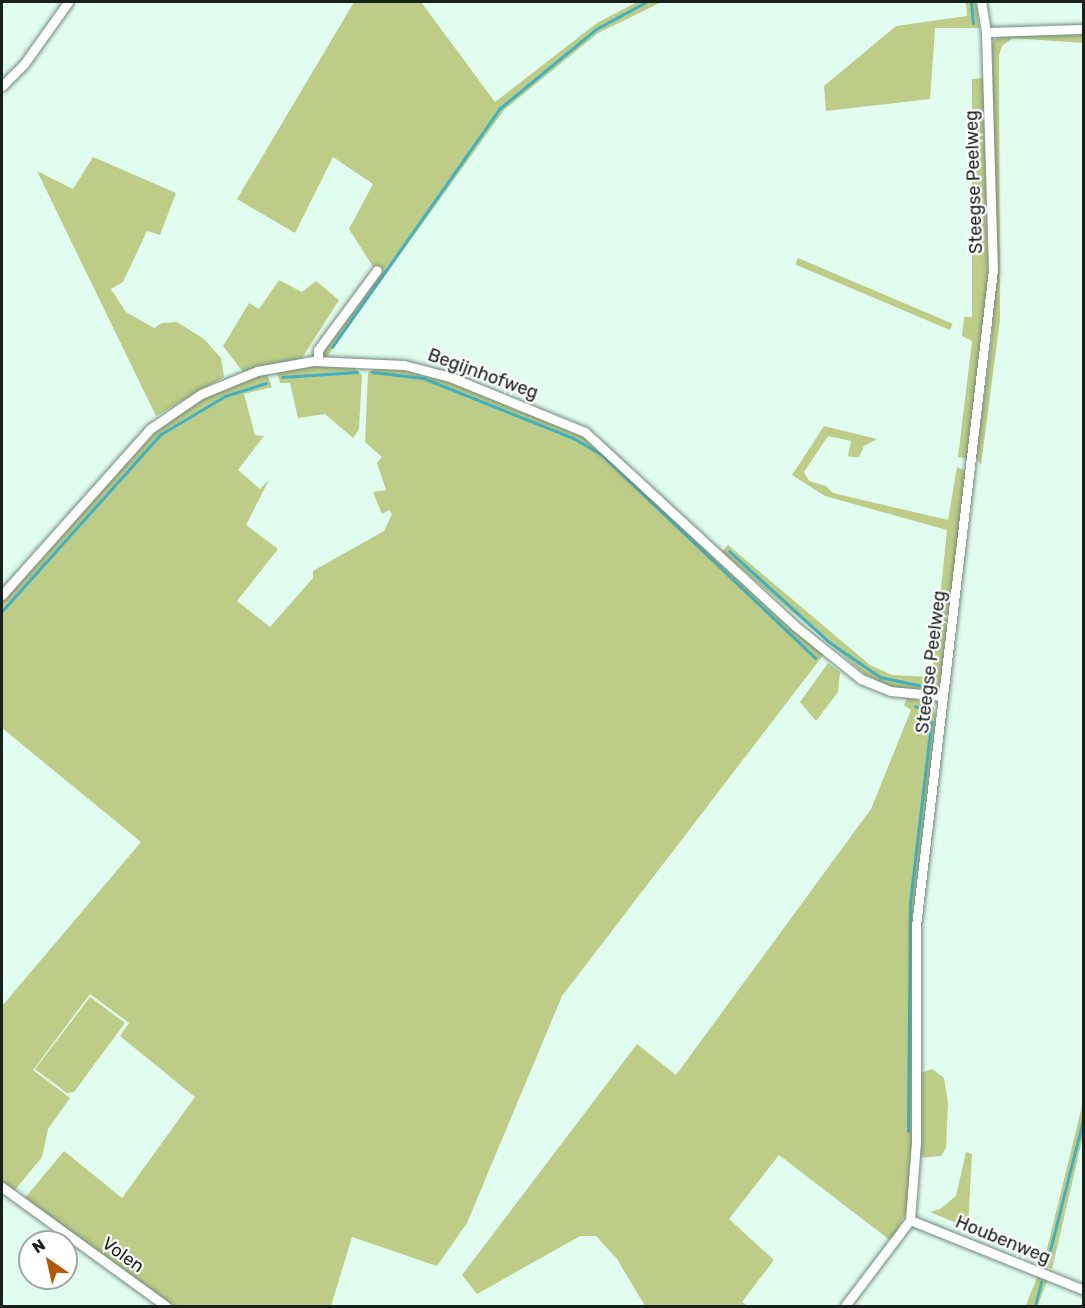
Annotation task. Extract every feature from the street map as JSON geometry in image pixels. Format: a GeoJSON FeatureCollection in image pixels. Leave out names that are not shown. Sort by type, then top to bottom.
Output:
{"type":"FeatureCollection","features":[{"type":"Feature","properties":{"kind":"street"},"geometry":{"type":"LineString","coordinates":[[2,86],[24,64],[68,2]]}},
{"type":"Feature","properties":{"kind":"street","name":"Steegse Peelweg"},"geometry":{"type":"LineString","coordinates":[[910,1220],[916,1142],[916,926],[993,270],[986,33],[981,2]]}},
{"type":"Feature","properties":{"kind":"street"},"geometry":{"type":"LineString","coordinates":[[986,33],[1083,29]]}},
{"type":"Feature","properties":{"kind":"street"},"geometry":{"type":"LineString","coordinates":[[318,361],[318,350],[377,270]]}},
{"type":"Feature","properties":{"kind":"street","name":"Begijnhofweg"},"geometry":{"type":"LineString","coordinates":[[2,595],[150,429],[201,394],[257,371],[318,361],[404,364],[450,377],[585,432],[794,625],[861,679],[890,691],[943,696]]}},
{"type":"Feature","properties":{"kind":"street","name":"Volen"},"geometry":{"type":"LineString","coordinates":[[2,1187],[166,1306]]}},
{"type":"Feature","properties":{"kind":"street"},"geometry":{"type":"LineString","coordinates":[[845,1306],[910,1220]]}},
{"type":"Feature","properties":{"kind":"street","name":"Houbenweg"},"geometry":{"type":"LineString","coordinates":[[910,1220],[1083,1290]]}},
{"type":"Feature","properties":{"kind":"green space"},"geometry":{"type":"Polygon","coordinates":[[[354,2],[421,2],[495,102],[597,23],[637,2],[662,2],[598,33],[504,110],[326,358],[321,348],[377,273],[349,229],[373,184],[333,157],[295,233],[237,199],[354,2]]]}},
{"type":"Feature","properties":{"kind":"green space"},"geometry":{"type":"Polygon","coordinates":[[[966,2],[976,2],[979,28],[935,28],[930,99],[826,111],[824,86],[896,26],[967,16],[966,2]]]}},
{"type":"Feature","properties":{"kind":"green space"},"geometry":{"type":"Polygon","coordinates":[[[1083,33],[1083,43],[1013,38],[1002,46],[999,56],[1000,320],[981,465],[976,457],[992,336],[994,202],[989,58],[993,41],[1003,34],[1083,33]]]}},
{"type":"Feature","properties":{"kind":"green space"},"geometry":{"type":"Polygon","coordinates":[[[983,78],[989,299],[968,459],[958,457],[972,341],[962,336],[964,317],[972,317],[972,79],[983,78]]]}},
{"type":"Feature","properties":{"kind":"green space"},"geometry":{"type":"Polygon","coordinates":[[[93,157],[176,193],[160,235],[147,231],[123,282],[111,289],[126,312],[154,328],[162,323],[177,322],[204,339],[221,358],[224,377],[156,416],[37,171],[73,189],[93,157]]]}},
{"type":"Feature","properties":{"kind":"green space"},"geometry":{"type":"Polygon","coordinates":[[[798,258],[953,324],[950,330],[795,264],[798,258]]]}},
{"type":"Feature","properties":{"kind":"green space"},"geometry":{"type":"Polygon","coordinates":[[[279,280],[302,292],[316,281],[339,300],[302,358],[243,372],[223,346],[249,303],[259,309],[279,280]]]}},
{"type":"Feature","properties":{"kind":"green space"},"geometry":{"type":"Polygon","coordinates":[[[317,365],[354,367],[362,375],[359,429],[353,438],[325,414],[298,418],[290,383],[280,383],[277,372],[317,365]]]}},
{"type":"Feature","properties":{"kind":"green space"},"geometry":{"type":"Polygon","coordinates":[[[377,366],[440,376],[592,441],[824,654],[562,996],[467,1223],[437,1266],[352,1237],[331,1306],[173,1306],[78,1240],[78,1230],[65,1230],[25,1198],[64,1151],[122,1198],[195,1097],[120,1036],[129,1023],[90,994],[33,1070],[70,1098],[48,1129],[42,1157],[14,1191],[2,1182],[2,1006],[141,842],[2,728],[2,598],[160,427],[218,390],[267,374],[272,387],[244,394],[255,435],[264,436],[238,470],[260,489],[269,480],[246,525],[278,549],[237,601],[270,627],[313,578],[313,571],[384,531],[392,514],[389,510],[382,514],[373,492],[386,490],[377,463],[382,457],[365,442],[368,373],[377,366]]]}},
{"type":"Feature","properties":{"kind":"green space"},"geometry":{"type":"Polygon","coordinates":[[[824,426],[877,439],[864,446],[859,457],[853,457],[848,456],[851,441],[828,436],[804,472],[809,481],[826,486],[833,493],[948,520],[957,467],[968,472],[942,683],[938,690],[919,693],[887,686],[865,674],[722,552],[728,545],[870,665],[892,675],[932,677],[947,530],[825,496],[792,475],[824,426]]]}},
{"type":"Feature","properties":{"kind":"green space"},"geometry":{"type":"Polygon","coordinates":[[[828,663],[840,672],[838,692],[816,721],[800,702],[828,663]]]}},
{"type":"Feature","properties":{"kind":"green space"},"geometry":{"type":"Polygon","coordinates":[[[907,698],[924,701],[934,708],[936,721],[912,936],[912,1152],[906,1213],[891,1241],[779,1155],[729,1219],[774,1260],[742,1302],[748,1306],[645,1306],[617,1259],[596,1236],[580,1236],[477,1294],[462,1275],[637,1044],[676,1075],[871,809],[911,710],[904,705],[907,698]]]}},
{"type":"Feature","properties":{"kind":"green space"},"geometry":{"type":"Polygon","coordinates":[[[90,997],[125,1023],[74,1092],[67,1093],[35,1069],[90,997]]]}},
{"type":"Feature","properties":{"kind":"green space"},"geometry":{"type":"Polygon","coordinates":[[[932,1069],[944,1078],[948,1103],[946,1148],[941,1156],[919,1158],[921,1073],[932,1069]]]}},
{"type":"Feature","properties":{"kind":"green space"},"geometry":{"type":"Polygon","coordinates":[[[1083,1102],[1083,1136],[1052,1269],[1043,1265],[1083,1102]]]}},
{"type":"Feature","properties":{"kind":"green space"},"geometry":{"type":"Polygon","coordinates":[[[966,1152],[972,1154],[968,1228],[930,1212],[940,1209],[956,1196],[966,1152]]]}},
{"type":"Feature","properties":{"kind":"green space"},"geometry":{"type":"Polygon","coordinates":[[[1038,1275],[1048,1279],[1037,1306],[1026,1305],[1038,1275]]]}},
{"type":"Feature","properties":{"kind":"waterway"},"geometry":{"type":"LineString","coordinates":[[332,347],[499,109],[596,29],[646,2]]}},
{"type":"Feature","properties":{"kind":"waterway"},"geometry":{"type":"LineString","coordinates":[[971,2],[973,23]]}},
{"type":"Feature","properties":{"kind":"waterway"},"geometry":{"type":"LineString","coordinates":[[282,377],[357,372]]}},
{"type":"Feature","properties":{"kind":"waterway"},"geometry":{"type":"LineString","coordinates":[[372,372],[423,378],[573,438],[601,454],[815,658]]}},
{"type":"Feature","properties":{"kind":"waterway"},"geometry":{"type":"LineString","coordinates":[[2,611],[161,434],[225,396],[266,383]]}},
{"type":"Feature","properties":{"kind":"waterway"},"geometry":{"type":"LineString","coordinates":[[729,551],[829,642],[880,677],[922,686],[934,679]]}},
{"type":"Feature","properties":{"kind":"waterway"},"geometry":{"type":"LineString","coordinates":[[908,1131],[910,902],[931,722],[926,711],[915,706]]}},
{"type":"Feature","properties":{"kind":"waterway"},"geometry":{"type":"LineString","coordinates":[[1047,1262],[1084,1116]]}},
{"type":"Feature","properties":{"kind":"waterway"},"geometry":{"type":"LineString","coordinates":[[1035,1306],[1041,1282]]}}]}
